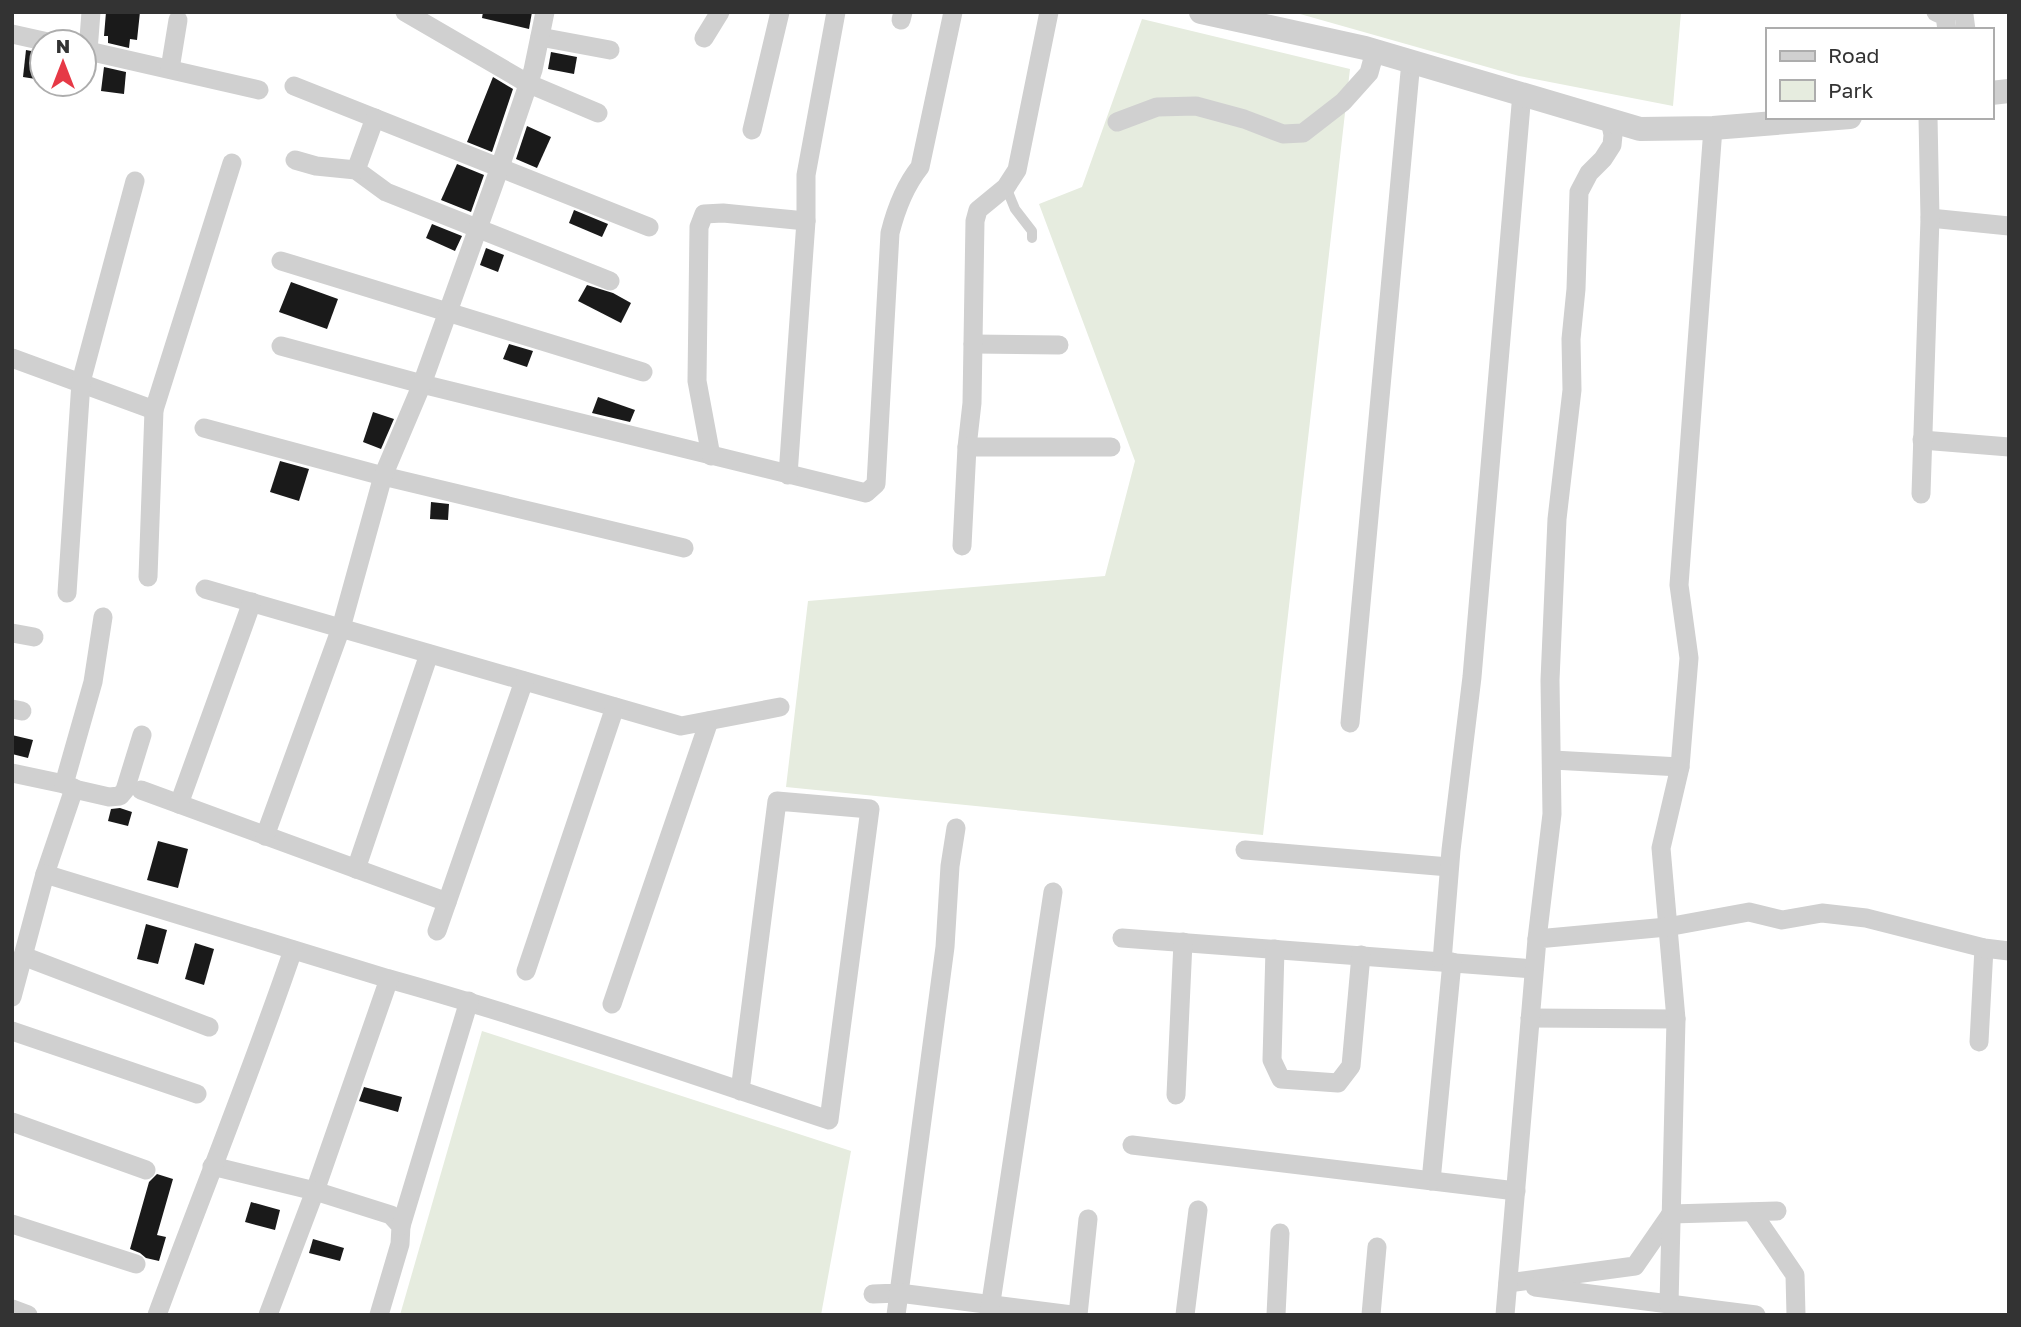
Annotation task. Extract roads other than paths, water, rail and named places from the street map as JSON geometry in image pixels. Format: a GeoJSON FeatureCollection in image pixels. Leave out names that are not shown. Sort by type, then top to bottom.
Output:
{"type":"FeatureCollection","features":[{"type":"Feature","properties":{"kind":"street"},"geometry":{"type":"LineString","coordinates":[[405,12],[527,83],[598,113]]}},
{"type":"Feature","properties":{"kind":"street"},"geometry":{"type":"LineString","coordinates":[[265,836],[341,628],[383,476],[422,384],[479,230],[533,70],[545,12]]}},
{"type":"Feature","properties":{"kind":"street"},"geometry":{"type":"LineString","coordinates":[[704,38],[720,12]]}},
{"type":"Feature","properties":{"kind":"street"},"geometry":{"type":"LineString","coordinates":[[752,130],[780,12]]}},
{"type":"Feature","properties":{"kind":"street"},"geometry":{"type":"LineString","coordinates":[[788,475],[806,221],[808,153],[836,12]]}},
{"type":"Feature","properties":{"kind":"street"},"geometry":{"type":"LineString","coordinates":[[281,346],[422,384],[866,493],[876,484],[890,233],[900,199],[908,182],[920,167],[953,12]]}},
{"type":"Feature","properties":{"kind":"street"},"geometry":{"type":"LineString","coordinates":[[962,546],[972,403],[975,221],[978,210],[1006,187],[1017,170],[1049,12]]}},
{"type":"Feature","properties":{"kind":"street"},"geometry":{"type":"LineString","coordinates":[[1201,12],[1375,51],[1640,129],[1713,128],[1825,119]]}},
{"type":"Feature","properties":{"kind":"street"},"geometry":{"type":"LineString","coordinates":[[1936,12],[1945,16],[1947,28]]}},
{"type":"Feature","properties":{"kind":"street"},"geometry":{"type":"LineString","coordinates":[[1959,12],[1965,15],[1966,28]]}},
{"type":"Feature","properties":{"kind":"street"},"geometry":{"type":"LineString","coordinates":[[170,69],[178,20]]}},
{"type":"Feature","properties":{"kind":"street"},"geometry":{"type":"LineString","coordinates":[[540,37],[610,50]]}},
{"type":"Feature","properties":{"kind":"street"},"geometry":{"type":"LineString","coordinates":[[1117,122],[1157,107],[1196,106],[1244,119],[1283,134],[1303,134],[1343,102],[1369,73],[1375,51]]}},
{"type":"Feature","properties":{"kind":"street"},"geometry":{"type":"LineString","coordinates":[[98,53],[259,90]]}},
{"type":"Feature","properties":{"kind":"street"},"geometry":{"type":"LineString","coordinates":[[1350,723],[1411,61]]}},
{"type":"Feature","properties":{"kind":"street"},"geometry":{"type":"LineString","coordinates":[[294,86],[649,228]]}},
{"type":"Feature","properties":{"kind":"street"},"geometry":{"type":"LineString","coordinates":[[1431,1181],[1447,961],[1449,867],[1472,677],[1522,93]]}},
{"type":"Feature","properties":{"kind":"street"},"geometry":{"type":"LineString","coordinates":[[356,170],[375,118]]}},
{"type":"Feature","properties":{"kind":"street"},"geometry":{"type":"LineString","coordinates":[[1921,494],[1930,218],[1928,119]]}},
{"type":"Feature","properties":{"kind":"street"},"geometry":{"type":"LineString","coordinates":[[1505,1315],[1537,939],[1551,824],[1553,760],[1550,680],[1557,519],[1572,390],[1571,339],[1576,289],[1579,192],[1589,173],[1612,145],[1610,120]]}},
{"type":"Feature","properties":{"kind":"street"},"geometry":{"type":"LineString","coordinates":[[1668,1304],[1676,1019],[1661,848],[1680,767],[1689,658],[1679,585],[1713,128]]}},
{"type":"Feature","properties":{"kind":"street"},"geometry":{"type":"LineString","coordinates":[[295,160],[316,166],[356,170],[386,192],[610,281]]}},
{"type":"Feature","properties":{"kind":"street"},"geometry":{"type":"LineString","coordinates":[[148,577],[154,410],[232,163]]}},
{"type":"Feature","properties":{"kind":"street"},"geometry":{"type":"LineString","coordinates":[[67,593],[81,382],[135,181]]}},
{"type":"Feature","properties":{"kind":"street"},"geometry":{"type":"LineString","coordinates":[[711,456],[697,381],[699,227],[704,214],[723,213],[806,221]]}},
{"type":"Feature","properties":{"kind":"street"},"geometry":{"type":"LineString","coordinates":[[1930,218],[2009,226]]}},
{"type":"Feature","properties":{"kind":"street"},"geometry":{"type":"LineString","coordinates":[[281,261],[643,372]]}},
{"type":"Feature","properties":{"kind":"street"},"geometry":{"type":"LineString","coordinates":[[973,344],[1059,345]]}},
{"type":"Feature","properties":{"kind":"street"},"geometry":{"type":"LineString","coordinates":[[12,358],[154,410]]}},
{"type":"Feature","properties":{"kind":"street"},"geometry":{"type":"LineString","coordinates":[[204,428],[383,476],[684,548]]}},
{"type":"Feature","properties":{"kind":"street"},"geometry":{"type":"LineString","coordinates":[[1922,440],[2009,447]]}},
{"type":"Feature","properties":{"kind":"street"},"geometry":{"type":"LineString","coordinates":[[967,447],[1111,447]]}},
{"type":"Feature","properties":{"kind":"street"},"geometry":{"type":"LineString","coordinates":[[205,589],[681,726],[780,707]]}},
{"type":"Feature","properties":{"kind":"street"},"geometry":{"type":"LineString","coordinates":[[179,804],[252,602]]}},
{"type":"Feature","properties":{"kind":"street"},"geometry":{"type":"LineString","coordinates":[[12,997],[69,786],[93,682],[103,617]]}},
{"type":"Feature","properties":{"kind":"street"},"geometry":{"type":"LineString","coordinates":[[12,633],[34,637]]}},
{"type":"Feature","properties":{"kind":"street"},"geometry":{"type":"LineString","coordinates":[[356,869],[429,654]]}},
{"type":"Feature","properties":{"kind":"street"},"geometry":{"type":"LineString","coordinates":[[438,931],[524,681]]}},
{"type":"Feature","properties":{"kind":"street"},"geometry":{"type":"LineString","coordinates":[[526,971],[615,707]]}},
{"type":"Feature","properties":{"kind":"street"},"geometry":{"type":"LineString","coordinates":[[612,1004],[709,721]]}},
{"type":"Feature","properties":{"kind":"street"},"geometry":{"type":"LineString","coordinates":[[12,773],[109,797],[120,796],[125,790],[142,735]]}},
{"type":"Feature","properties":{"kind":"street"},"geometry":{"type":"LineString","coordinates":[[1553,760],[1680,767]]}},
{"type":"Feature","properties":{"kind":"street"},"geometry":{"type":"LineString","coordinates":[[141,790],[447,902]]}},
{"type":"Feature","properties":{"kind":"street"},"geometry":{"type":"LineString","coordinates":[[45,874],[469,1001],[740,1091],[829,1120],[870,809],[777,801],[740,1091]]}},
{"type":"Feature","properties":{"kind":"street"},"geometry":{"type":"LineString","coordinates":[[897,1315],[945,947],[950,866],[956,828]]}},
{"type":"Feature","properties":{"kind":"street"},"geometry":{"type":"LineString","coordinates":[[1245,850],[1449,867]]}},
{"type":"Feature","properties":{"kind":"street"},"geometry":{"type":"LineString","coordinates":[[989,1310],[1053,892]]}},
{"type":"Feature","properties":{"kind":"street"},"geometry":{"type":"LineString","coordinates":[[1537,939],[1667,927],[1749,912],[1782,920],[1822,913],[1866,918],[1984,948],[2009,951]]}},
{"type":"Feature","properties":{"kind":"street"},"geometry":{"type":"LineString","coordinates":[[1122,938],[1535,969]]}},
{"type":"Feature","properties":{"kind":"street"},"geometry":{"type":"LineString","coordinates":[[1176,1095],[1183,942]]}},
{"type":"Feature","properties":{"kind":"street"},"geometry":{"type":"LineString","coordinates":[[1979,1042],[1984,948]]}},
{"type":"Feature","properties":{"kind":"street"},"geometry":{"type":"LineString","coordinates":[[1275,949],[1272,1060],[1281,1079],[1338,1083],[1351,1066],[1361,955]]}},
{"type":"Feature","properties":{"kind":"street"},"geometry":{"type":"LineString","coordinates":[[157,1315],[212,1166],[262,1042],[293,950]]}},
{"type":"Feature","properties":{"kind":"street"},"geometry":{"type":"LineString","coordinates":[[23,956],[209,1027]]}},
{"type":"Feature","properties":{"kind":"street"},"geometry":{"type":"LineString","coordinates":[[268,1315],[315,1191],[389,979]]}},
{"type":"Feature","properties":{"kind":"street"},"geometry":{"type":"LineString","coordinates":[[379,1315],[400,1244],[401,1226],[469,1001]]}},
{"type":"Feature","properties":{"kind":"street"},"geometry":{"type":"LineString","coordinates":[[1530,1018],[1676,1019]]}},
{"type":"Feature","properties":{"kind":"street"},"geometry":{"type":"LineString","coordinates":[[12,1031],[197,1094]]}},
{"type":"Feature","properties":{"kind":"street"},"geometry":{"type":"LineString","coordinates":[[12,1122],[146,1170]]}},
{"type":"Feature","properties":{"kind":"street"},"geometry":{"type":"LineString","coordinates":[[1132,1145],[1516,1191]]}},
{"type":"Feature","properties":{"kind":"street"},"geometry":{"type":"LineString","coordinates":[[212,1166],[315,1191],[391,1215],[401,1226]]}},
{"type":"Feature","properties":{"kind":"street"},"geometry":{"type":"LineString","coordinates":[[1185,1315],[1198,1210]]}},
{"type":"Feature","properties":{"kind":"street"},"geometry":{"type":"LineString","coordinates":[[1671,1214],[1777,1211]]}},
{"type":"Feature","properties":{"kind":"street"},"geometry":{"type":"LineString","coordinates":[[1752,1212],[1795,1275],[1796,1315]]}},
{"type":"Feature","properties":{"kind":"street"},"geometry":{"type":"LineString","coordinates":[[1508,1283],[1636,1266],[1671,1214]]}},
{"type":"Feature","properties":{"kind":"street"},"geometry":{"type":"LineString","coordinates":[[1078,1315],[1088,1219]]}},
{"type":"Feature","properties":{"kind":"street"},"geometry":{"type":"LineString","coordinates":[[12,1224],[136,1264]]}},
{"type":"Feature","properties":{"kind":"street"},"geometry":{"type":"LineString","coordinates":[[1276,1315],[1280,1233]]}},
{"type":"Feature","properties":{"kind":"street"},"geometry":{"type":"LineString","coordinates":[[1371,1315],[1377,1247]]}},
{"type":"Feature","properties":{"kind":"street"},"geometry":{"type":"LineString","coordinates":[[1508,1283],[1756,1315]]}},
{"type":"Feature","properties":{"kind":"street"},"geometry":{"type":"LineString","coordinates":[[873,1294],[899,1293],[989,1310],[1072,1315]]}},
{"type":"Feature","properties":{"kind":"street"},"geometry":{"type":"LineString","coordinates":[[12,1309],[28,1315]]}},
{"type":"Feature","properties":{"kind":"lane"},"geometry":{"type":"LineString","coordinates":[[1006,187],[1015,209],[1032,231],[1032,238]]}}]}
